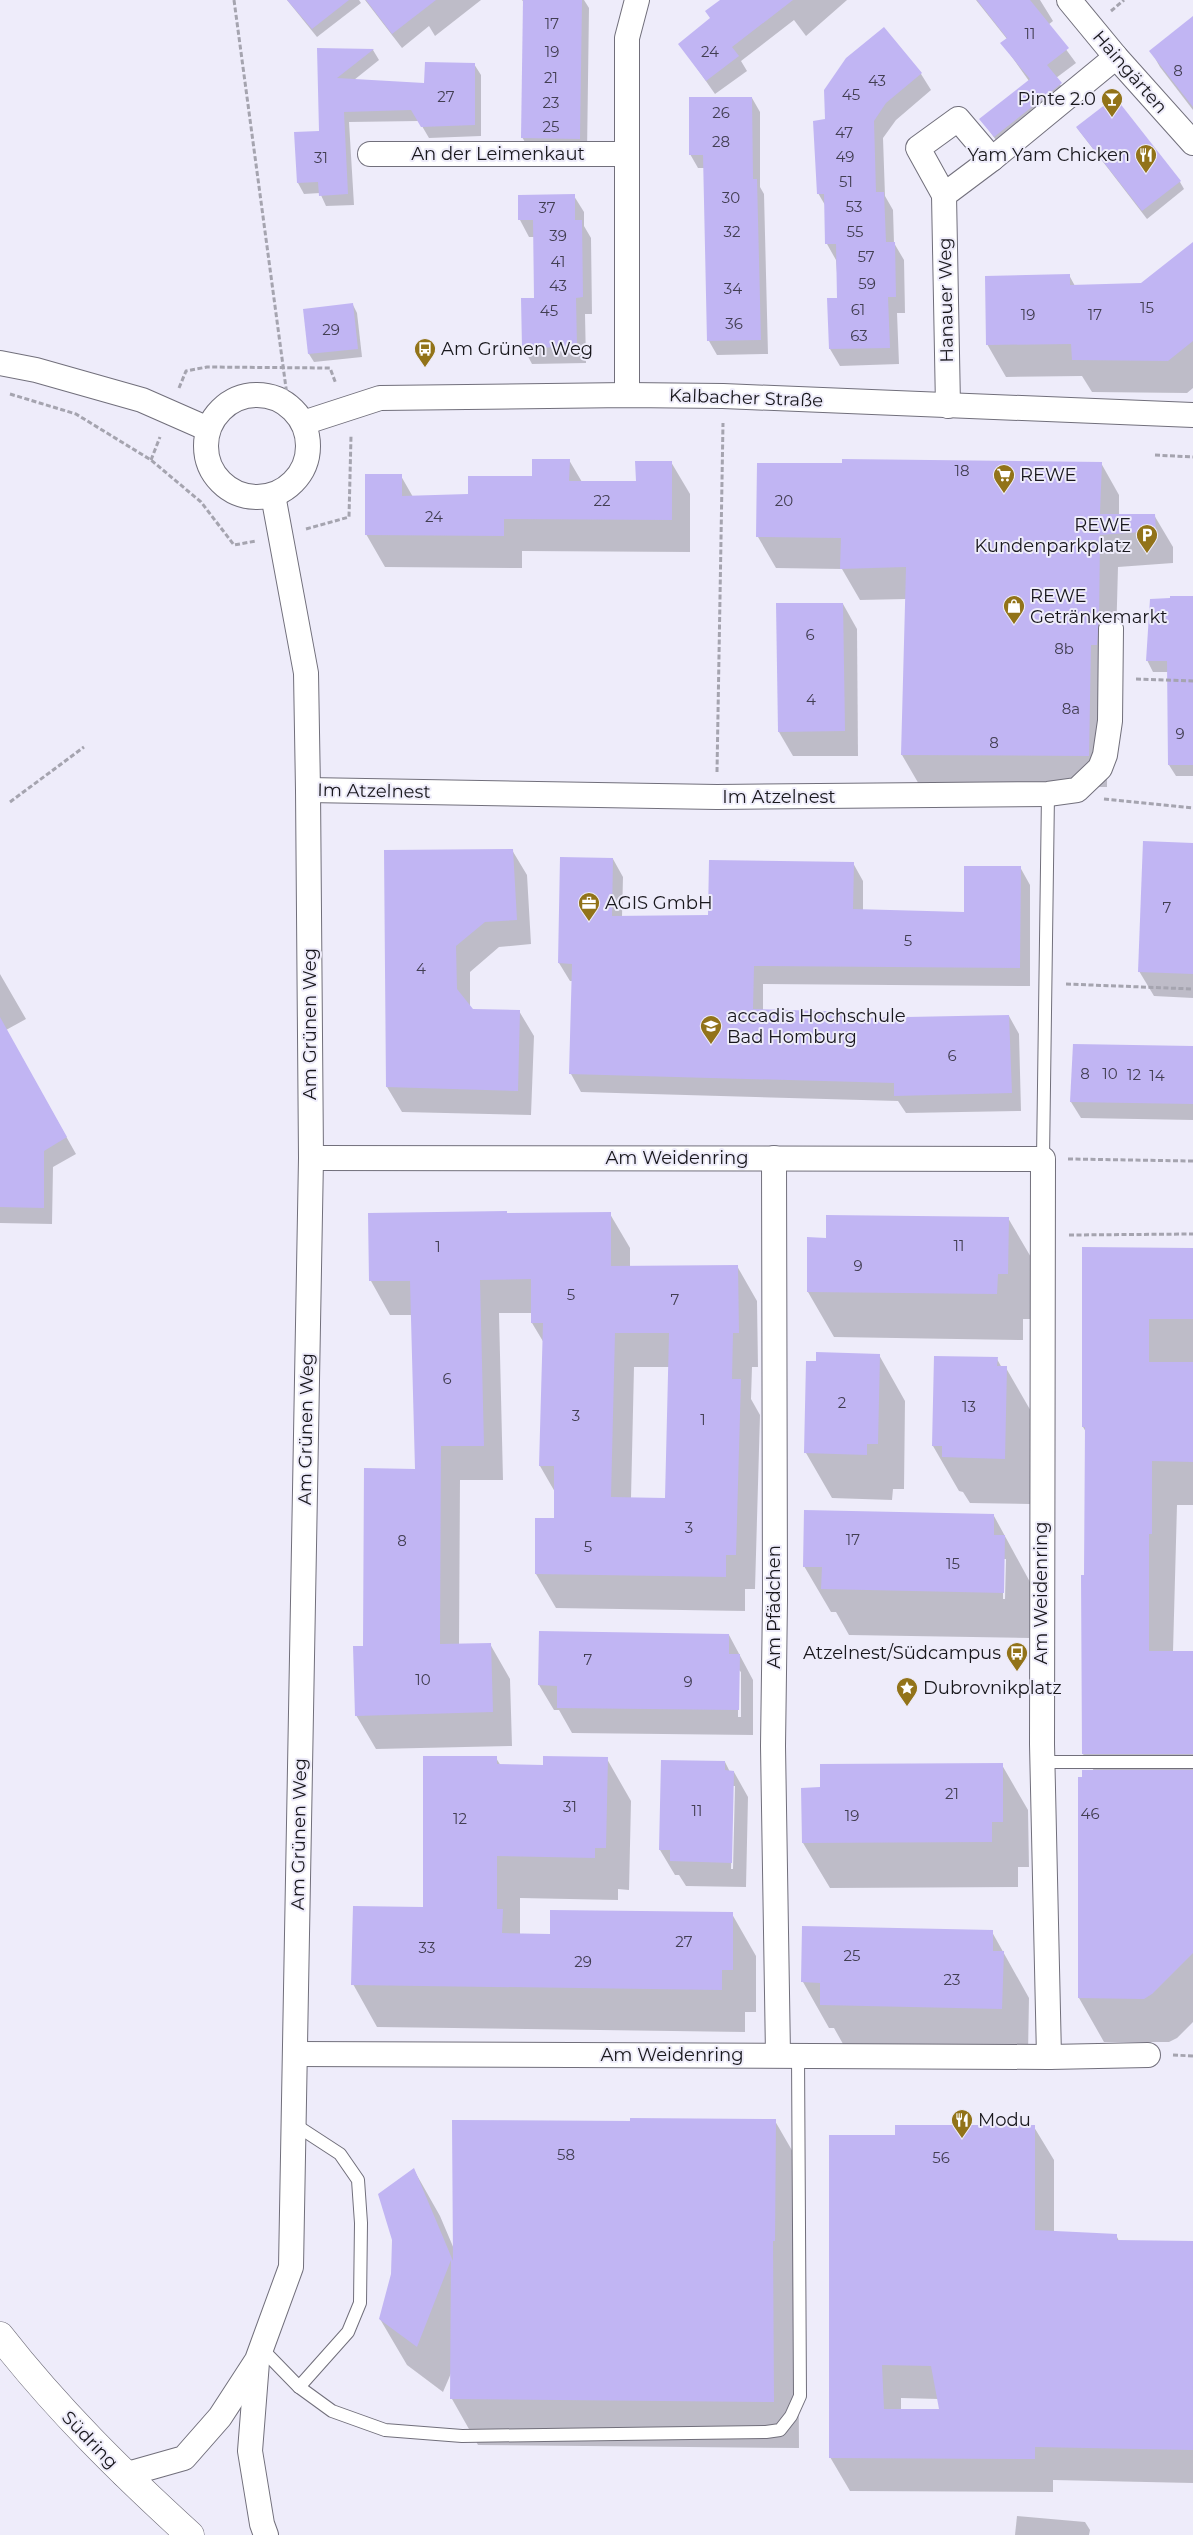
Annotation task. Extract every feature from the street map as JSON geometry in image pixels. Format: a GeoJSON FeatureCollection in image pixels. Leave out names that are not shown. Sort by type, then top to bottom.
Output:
{"type":"FeatureCollection","features":[{"type":"Feature","properties":{"kind":"main road","name":"Südring"},"geometry":{"type":"LineString","coordinates":[[0,2336],[54,2402],[124,2475],[190,2535]]}},
{"type":"Feature","properties":{"kind":"street"},"geometry":{"type":"LineString","coordinates":[[627,395],[627,38],[637,0]]}},
{"type":"Feature","properties":{"kind":"street","name":"Haingärten"},"geometry":{"type":"LineString","coordinates":[[1069,0],[1116,58],[1193,143]]}},
{"type":"Feature","properties":{"kind":"street"},"geometry":{"type":"LineString","coordinates":[[944,195],[992,159],[1116,58]]}},
{"type":"Feature","properties":{"kind":"street","name":"Hanauer Weg"},"geometry":{"type":"LineString","coordinates":[[948,406],[944,195],[918,148],[958,119],[992,159]]}},
{"type":"Feature","properties":{"kind":"street","name":"An der Leimenkaut"},"geometry":{"type":"LineString","coordinates":[[370,154],[626,154]]}},
{"type":"Feature","properties":{"kind":"street"},"geometry":{"type":"LineString","coordinates":[[0,363],[36,370],[142,400],[208,429]]}},
{"type":"Feature","properties":{"kind":"street"},"geometry":{"type":"LineString","coordinates":[[258,395],[274,398],[295,414],[308,440],[307,458],[300,474],[288,487],[273,495],[257,498],[240,495],[226,487],[214,476],[207,461],[205,445],[208,429],[222,409],[242,397],[258,395]]}},
{"type":"Feature","properties":{"kind":"street","name":"Kalbacher Straße"},"geometry":{"type":"LineString","coordinates":[[295,414],[380,398],[627,395],[723,396],[1193,415]]}},
{"type":"Feature","properties":{"kind":"street","name":"Am Grünen Weg"},"geometry":{"type":"LineString","coordinates":[[124,2475],[184,2458],[220,2417],[259,2354],[292,2267],[311,1158],[308,790],[306,673],[273,495]]}},
{"type":"Feature","properties":{"kind":"street"},"geometry":{"type":"LineString","coordinates":[[1077,790],[1100,768],[1105,756],[1109,731],[1112,629]]}},
{"type":"Feature","properties":{"kind":"street","name":"Im Atzelnest"},"geometry":{"type":"LineString","coordinates":[[308,790],[717,797],[1048,794],[1077,790]]}},
{"type":"Feature","properties":{"kind":"street","name":"Am Weidenring"},"geometry":{"type":"LineString","coordinates":[[311,1158],[1043,1159],[1042,1762],[1049,2057]]}},
{"type":"Feature","properties":{"kind":"street","name":"Am Pfädchen"},"geometry":{"type":"LineString","coordinates":[[774,1158],[775,1600],[773,1746],[788,2055]]}},
{"type":"Feature","properties":{"kind":"street","name":"Am Weidenring"},"geometry":{"type":"LineString","coordinates":[[295,2054],[1049,2057],[1148,2055]]}},
{"type":"Feature","properties":{"kind":"street","name":"Am Grünen Weg"},"geometry":{"type":"LineString","coordinates":[[259,2354],[250,2451],[262,2524],[266,2535]]}},
{"type":"Feature","properties":{"kind":"lane"},"geometry":{"type":"LineString","coordinates":[[1043,1159],[1048,794]]}},
{"type":"Feature","properties":{"kind":"lane"},"geometry":{"type":"LineString","coordinates":[[1042,1762],[1193,1762]]}},
{"type":"Feature","properties":{"kind":"lane"},"geometry":{"type":"LineString","coordinates":[[259,2354],[332,2411],[385,2430],[462,2436],[766,2432],[780,2430],[791,2416],[800,2396],[788,2055]]}},
{"type":"Feature","properties":{"kind":"lane"},"geometry":{"type":"LineString","coordinates":[[294,2124],[340,2154],[358,2180],[361,2223],[360,2303],[348,2332],[299,2387]]}},
{"type":"Feature","properties":{"kind":"path"},"geometry":{"type":"LineString","coordinates":[[234,0],[283,369],[295,414]]}},
{"type":"Feature","properties":{"kind":"path"},"geometry":{"type":"LineString","coordinates":[[178,391],[186,371],[207,367],[330,368],[338,388]]}},
{"type":"Feature","properties":{"kind":"path"},"geometry":{"type":"LineString","coordinates":[[0,391],[76,414],[151,460],[201,502],[234,545],[257,540]]}},
{"type":"Feature","properties":{"kind":"path"},"geometry":{"type":"LineString","coordinates":[[302,530],[349,517],[351,434]]}},
{"type":"Feature","properties":{"kind":"path"},"geometry":{"type":"LineString","coordinates":[[151,460],[160,436]]}},
{"type":"Feature","properties":{"kind":"path"},"geometry":{"type":"LineString","coordinates":[[717,797],[723,436]]}},
{"type":"Feature","properties":{"kind":"path"},"geometry":{"type":"LineString","coordinates":[[1155,455],[1193,457]]}},
{"type":"Feature","properties":{"kind":"path"},"geometry":{"type":"LineString","coordinates":[[1110,679],[1193,681]]}},
{"type":"Feature","properties":{"kind":"path"},"geometry":{"type":"LineString","coordinates":[[10,802],[84,747]]}},
{"type":"Feature","properties":{"kind":"path"},"geometry":{"type":"LineString","coordinates":[[1077,790],[1110,801],[1193,808]]}},
{"type":"Feature","properties":{"kind":"path"},"geometry":{"type":"LineString","coordinates":[[1046,984],[1193,989]]}},
{"type":"Feature","properties":{"kind":"path"},"geometry":{"type":"LineString","coordinates":[[1043,1159],[1193,1161]]}},
{"type":"Feature","properties":{"kind":"path"},"geometry":{"type":"LineString","coordinates":[[1042,1234],[1193,1234]]}},
{"type":"Feature","properties":{"kind":"building"},"geometry":{"type":"Polygon","coordinates":[[[287,0],[349,0],[312,29],[287,0]]]}},
{"type":"Feature","properties":{"kind":"building"},"geometry":{"type":"Polygon","coordinates":[[[366,0],[436,0],[392,34],[366,0]]]}},
{"type":"Feature","properties":{"kind":"building"},"geometry":{"type":"Polygon","coordinates":[[[523,0],[582,0],[580,139],[521,138],[523,0]]]}},
{"type":"Feature","properties":{"kind":"building"},"geometry":{"type":"Polygon","coordinates":[[[720,0],[793,0],[732,47],[739,56],[706,81],[678,44],[710,18],[705,11],[720,0]]]}},
{"type":"Feature","properties":{"kind":"building"},"geometry":{"type":"Polygon","coordinates":[[[977,0],[1030,0],[1069,48],[1047,65],[1062,83],[994,137],[979,119],[1030,79],[1000,43],[1007,38],[977,0]]]}},
{"type":"Feature","properties":{"kind":"building"},"geometry":{"type":"Polygon","coordinates":[[[1193,16],[1193,107],[1149,51],[1193,16]]]}},
{"type":"Feature","properties":{"kind":"building"},"geometry":{"type":"Polygon","coordinates":[[[884,27],[922,73],[886,103],[874,121],[876,192],[884,192],[886,242],[895,242],[896,297],[888,297],[890,348],[829,349],[827,298],[837,298],[836,244],[825,244],[824,194],[817,194],[813,121],[825,119],[824,90],[846,58],[884,27]]]}},
{"type":"Feature","properties":{"kind":"building"},"geometry":{"type":"Polygon","coordinates":[[[317,48],[374,49],[337,78],[424,83],[425,62],[475,63],[475,125],[421,127],[411,110],[344,112],[348,194],[319,196],[318,182],[297,183],[294,132],[319,131],[317,48]]]}},
{"type":"Feature","properties":{"kind":"building"},"geometry":{"type":"Polygon","coordinates":[[[689,97],[752,97],[753,179],[757,179],[761,340],[707,341],[703,155],[689,155],[689,97]]]}},
{"type":"Feature","properties":{"kind":"building"},"geometry":{"type":"Polygon","coordinates":[[[1115,97],[1181,181],[1142,211],[1076,127],[1115,97]]]}},
{"type":"Feature","properties":{"kind":"building"},"geometry":{"type":"Polygon","coordinates":[[[575,194],[575,220],[582,220],[583,297],[576,298],[577,347],[522,348],[521,298],[534,298],[533,220],[518,220],[518,195],[575,194]]]}},
{"type":"Feature","properties":{"kind":"building"},"geometry":{"type":"Polygon","coordinates":[[[1193,242],[1193,341],[1168,361],[1072,360],[1071,344],[986,345],[985,276],[1070,274],[1070,285],[1141,283],[1193,242]]]}},
{"type":"Feature","properties":{"kind":"building"},"geometry":{"type":"Polygon","coordinates":[[[353,303],[358,349],[308,354],[303,309],[353,303]]]}},
{"type":"Feature","properties":{"kind":"building"},"geometry":{"type":"Polygon","coordinates":[[[532,459],[570,459],[569,481],[636,481],[635,461],[672,461],[672,520],[504,519],[504,536],[365,535],[365,474],[402,474],[402,496],[468,494],[468,476],[532,476],[532,459]]]}},
{"type":"Feature","properties":{"kind":"building"},"geometry":{"type":"Polygon","coordinates":[[[842,459],[1102,462],[1100,514],[1155,514],[1156,531],[1100,535],[1099,622],[1097,645],[1091,645],[1089,756],[901,755],[906,567],[840,569],[841,538],[756,537],[757,463],[842,463],[842,459]]]}},
{"type":"Feature","properties":{"kind":"building"},"geometry":{"type":"Polygon","coordinates":[[[1170,596],[1193,596],[1193,765],[1168,765],[1167,661],[1146,661],[1150,599],[1170,598],[1170,596]]]}},
{"type":"Feature","properties":{"kind":"building"},"geometry":{"type":"Polygon","coordinates":[[[776,603],[843,603],[845,731],[778,732],[776,603]]]}},
{"type":"Feature","properties":{"kind":"building"},"geometry":{"type":"Polygon","coordinates":[[[1143,841],[1193,843],[1193,974],[1138,972],[1143,841]]]}},
{"type":"Feature","properties":{"kind":"building"},"geometry":{"type":"Polygon","coordinates":[[[513,849],[517,920],[485,922],[456,946],[457,989],[473,1009],[520,1010],[518,1091],[386,1087],[384,850],[513,849]]]}},
{"type":"Feature","properties":{"kind":"building"},"geometry":{"type":"Polygon","coordinates":[[[560,857],[613,858],[612,916],[708,915],[709,860],[854,862],[853,909],[964,912],[964,866],[1021,866],[1020,968],[754,966],[753,1009],[856,1012],[856,1018],[1009,1015],[1012,1093],[894,1096],[894,1083],[569,1074],[572,964],[558,963],[560,857]]]}},
{"type":"Feature","properties":{"kind":"building"},"geometry":{"type":"Polygon","coordinates":[[[0,1017],[67,1137],[44,1151],[44,1208],[0,1207],[0,1017]]]}},
{"type":"Feature","properties":{"kind":"building"},"geometry":{"type":"Polygon","coordinates":[[[1073,1044],[1193,1046],[1193,1104],[1070,1102],[1073,1044]]]}},
{"type":"Feature","properties":{"kind":"building"},"geometry":{"type":"Polygon","coordinates":[[[611,1212],[611,1266],[738,1265],[739,1333],[733,1333],[732,1379],[741,1379],[736,1555],[726,1555],[726,1577],[535,1574],[535,1518],[554,1518],[554,1466],[539,1466],[543,1323],[531,1323],[531,1279],[480,1280],[484,1446],[441,1446],[440,1644],[491,1643],[493,1712],[355,1716],[353,1646],[363,1646],[364,1468],[415,1469],[410,1281],[369,1281],[368,1213],[611,1212]],[[615,1333],[611,1497],[665,1498],[669,1333],[615,1333]]]}},
{"type":"Feature","properties":{"kind":"building"},"geometry":{"type":"Polygon","coordinates":[[[826,1215],[1009,1217],[1008,1274],[998,1274],[997,1294],[807,1292],[807,1237],[826,1238],[826,1215]]]}},
{"type":"Feature","properties":{"kind":"building"},"geometry":{"type":"Polygon","coordinates":[[[1082,1247],[1193,1248],[1193,1319],[1149,1319],[1149,1362],[1193,1362],[1193,1462],[1152,1461],[1152,1534],[1149,1534],[1149,1651],[1193,1651],[1193,1754],[1082,1754],[1081,1575],[1084,1575],[1085,1427],[1082,1427],[1082,1247]]]}},
{"type":"Feature","properties":{"kind":"building"},"geometry":{"type":"Polygon","coordinates":[[[816,1352],[880,1354],[878,1444],[867,1444],[867,1455],[804,1453],[806,1361],[816,1361],[816,1352]]]}},
{"type":"Feature","properties":{"kind":"building"},"geometry":{"type":"Polygon","coordinates":[[[934,1356],[998,1357],[997,1366],[1007,1366],[1005,1459],[942,1457],[942,1446],[932,1446],[934,1356]]]}},
{"type":"Feature","properties":{"kind":"building"},"geometry":{"type":"Polygon","coordinates":[[[804,1510],[994,1514],[994,1535],[1005,1535],[1004,1593],[821,1589],[822,1567],[803,1567],[804,1510]]]}},
{"type":"Feature","properties":{"kind":"building"},"geometry":{"type":"Polygon","coordinates":[[[539,1631],[729,1634],[729,1654],[740,1654],[739,1710],[557,1708],[557,1686],[538,1685],[539,1631]]]}},
{"type":"Feature","properties":{"kind":"building"},"geometry":{"type":"Polygon","coordinates":[[[423,1756],[497,1756],[497,1764],[543,1765],[543,1756],[608,1757],[606,1848],[595,1848],[595,1858],[497,1856],[497,1909],[503,1909],[502,1933],[550,1934],[550,1910],[733,1912],[733,1970],[722,1970],[722,1990],[351,1985],[353,1906],[423,1907],[423,1756]]]}},
{"type":"Feature","properties":{"kind":"building"},"geometry":{"type":"Polygon","coordinates":[[[661,1760],[725,1761],[725,1770],[734,1771],[732,1863],[670,1861],[670,1850],[659,1850],[661,1760]]]}},
{"type":"Feature","properties":{"kind":"building"},"geometry":{"type":"Polygon","coordinates":[[[1003,1763],[1003,1822],[992,1822],[992,1842],[802,1843],[801,1788],[820,1787],[820,1764],[1003,1763]]]}},
{"type":"Feature","properties":{"kind":"building"},"geometry":{"type":"Polygon","coordinates":[[[1082,1770],[1193,1770],[1193,1953],[1152,1994],[1144,1999],[1078,1998],[1078,1777],[1082,1777],[1082,1770]]]}},
{"type":"Feature","properties":{"kind":"building"},"geometry":{"type":"Polygon","coordinates":[[[802,1926],[993,1930],[993,1951],[1004,1951],[1002,2009],[820,2005],[820,1983],[801,1982],[802,1926]]]}},
{"type":"Feature","properties":{"kind":"building"},"geometry":{"type":"Polygon","coordinates":[[[630,2118],[776,2119],[775,2241],[773,2241],[774,2402],[450,2399],[451,2260],[417,2347],[379,2319],[391,2274],[392,2240],[378,2194],[414,2168],[453,2261],[452,2120],[630,2121],[630,2118]]]}},
{"type":"Feature","properties":{"kind":"building"},"geometry":{"type":"Polygon","coordinates":[[[895,2125],[1035,2125],[1035,2230],[1117,2234],[1117,2240],[1193,2241],[1193,2450],[1035,2447],[1035,2459],[829,2458],[829,2135],[895,2135],[895,2125]],[[882,2365],[884,2409],[939,2409],[931,2366],[882,2365]]]}},
{"type":"Feature","properties":{"kind":"place","name":"Pinte 2.0"},"geometry":{"type":"Point","coordinates":[1112,118]}},
{"type":"Feature","properties":{"kind":"place","name":"Yam Yam Chicken"},"geometry":{"type":"Point","coordinates":[1146,174]}},
{"type":"Feature","properties":{"kind":"place","name":"Am Grünen Weg"},"geometry":{"type":"Point","coordinates":[425,368]}},
{"type":"Feature","properties":{"kind":"place","name":"REWE"},"geometry":{"type":"Point","coordinates":[1004,494]}},
{"type":"Feature","properties":{"kind":"place","name":"REWE Kundenparkplatz"},"geometry":{"type":"Point","coordinates":[1147,554]}},
{"type":"Feature","properties":{"kind":"place","name":"REWE Getränkemarkt"},"geometry":{"type":"Point","coordinates":[1014,625]}},
{"type":"Feature","properties":{"kind":"place","name":"AGIS GmbH"},"geometry":{"type":"Point","coordinates":[589,922]}},
{"type":"Feature","properties":{"kind":"place","name":"accadis Hochschule Bad Homburg"},"geometry":{"type":"Point","coordinates":[711,1045]}},
{"type":"Feature","properties":{"kind":"place","name":"Atzelnest/Südcampus"},"geometry":{"type":"Point","coordinates":[1017,1672]}},
{"type":"Feature","properties":{"kind":"place","name":"Dubrovnikplatz"},"geometry":{"type":"Point","coordinates":[907,1707]}},
{"type":"Feature","properties":{"kind":"place","name":"Modu"},"geometry":{"type":"Point","coordinates":[962,2139]}}]}
